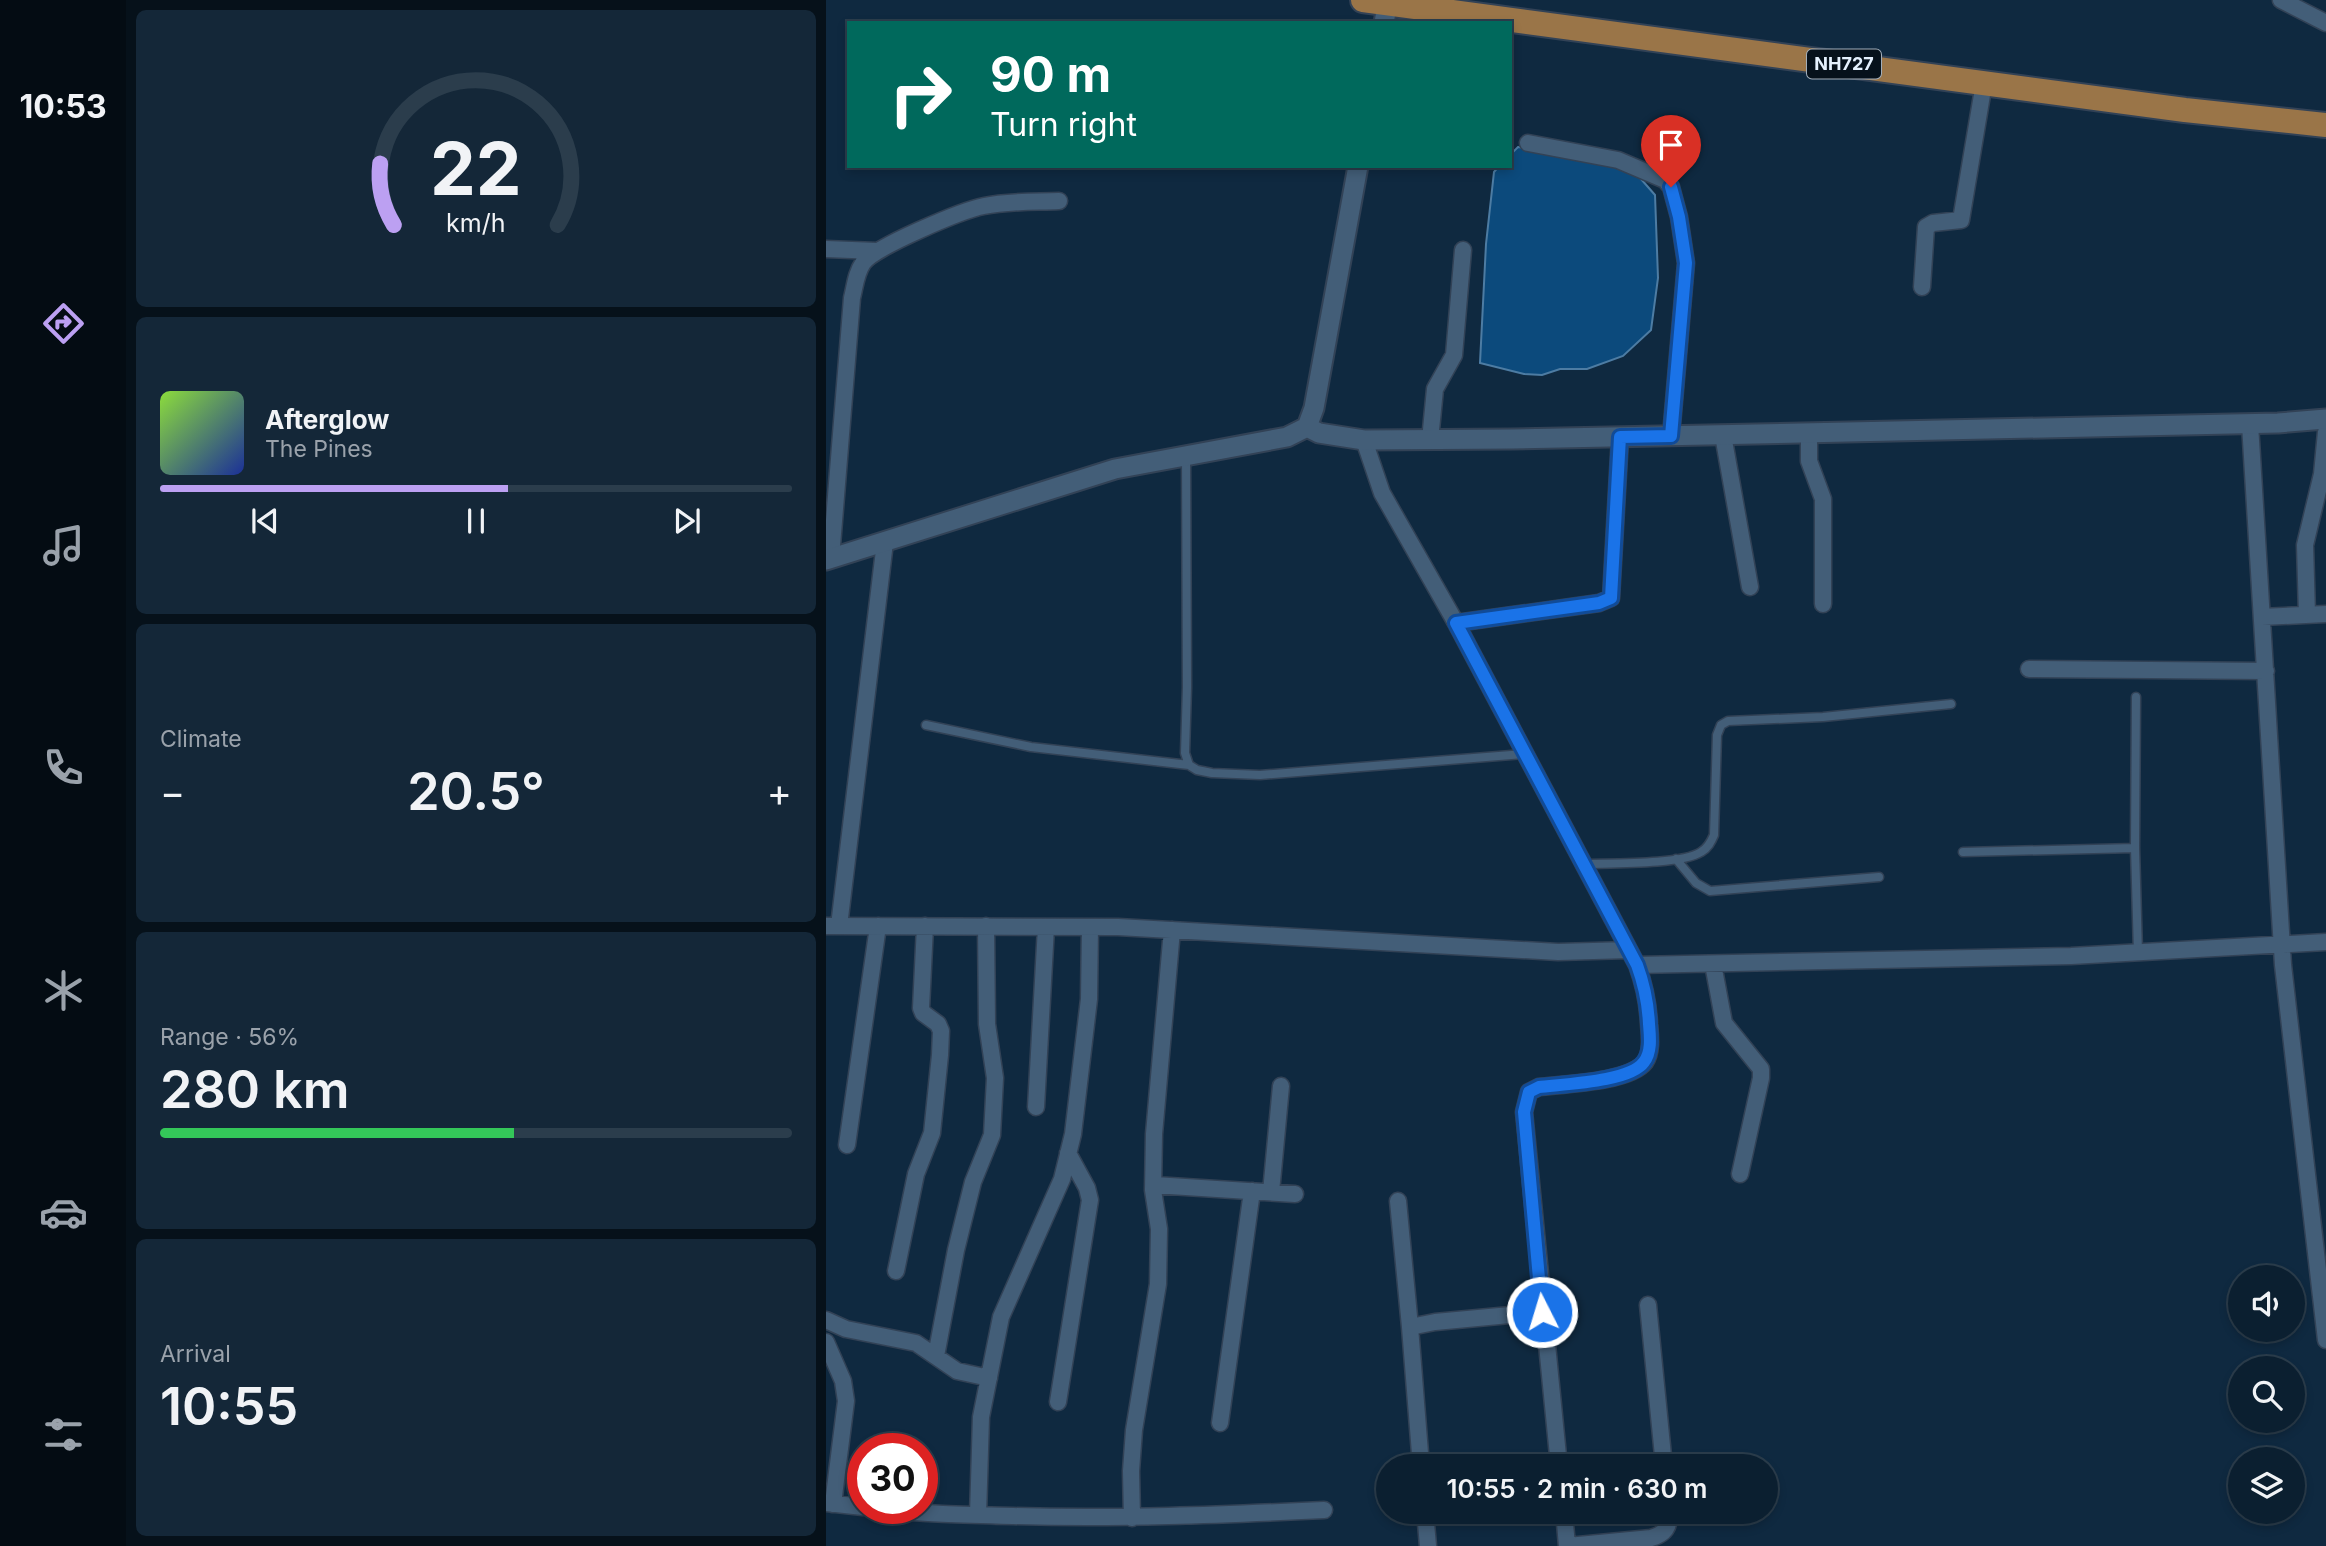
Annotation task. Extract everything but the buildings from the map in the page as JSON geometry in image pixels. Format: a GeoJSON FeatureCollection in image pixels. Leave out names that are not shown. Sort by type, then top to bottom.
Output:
{"type":"FeatureCollection","features":[{"type":"Feature","properties":{"kind":"highway","name":"NH727"},"geometry":{"type":"LineString","coordinates":[[1380,6],[1498,21]]}},
{"type":"Feature","properties":{"kind":"highway","name":"NH727"},"geometry":{"type":"LineString","coordinates":[[1512,23],[2185,110],[2326,125]]}},
{"type":"Feature","properties":{"kind":"street"},"geometry":{"type":"LineString","coordinates":[[2281,0],[2326,23]]}},
{"type":"Feature","properties":{"kind":"street"},"geometry":{"type":"LineString","coordinates":[[1922,287],[1926,227],[1933,223],[1961,220],[1984,83]]}},
{"type":"Feature","properties":{"kind":"street"},"geometry":{"type":"LineString","coordinates":[[1528,143],[1618,160],[1665,180],[1671,187],[1686,263],[1671,436]]}},
{"type":"Feature","properties":{"kind":"street"},"geometry":{"type":"LineString","coordinates":[[1059,201],[987,205],[969,210],[877,251],[864,262],[856,277],[852,298],[829,559],[1115,470],[1287,437],[1307,427],[1314,408],[1358,168]]}},
{"type":"Feature","properties":{"kind":"street"},"geometry":{"type":"LineString","coordinates":[[826,249],[877,251]]}},
{"type":"Feature","properties":{"kind":"street"},"geometry":{"type":"LineString","coordinates":[[1430,440],[1435,389],[1454,355],[1463,250]]}},
{"type":"Feature","properties":{"kind":"street"},"geometry":{"type":"LineString","coordinates":[[1307,427],[1319,433],[1364,440],[1430,440],[2250,424],[2326,419]]}},
{"type":"Feature","properties":{"kind":"street"},"geometry":{"type":"LineString","coordinates":[[2250,424],[2282,946],[2326,1340]]}},
{"type":"Feature","properties":{"kind":"street"},"geometry":{"type":"LineString","coordinates":[[2307,615],[2305,545],[2322,474],[2326,432]]}},
{"type":"Feature","properties":{"kind":"street"},"geometry":{"type":"LineString","coordinates":[[1809,433],[1809,461],[1823,499],[1822,604]]}},
{"type":"Feature","properties":{"kind":"street"},"geometry":{"type":"LineString","coordinates":[[1723,435],[1750,587]]}},
{"type":"Feature","properties":{"kind":"street"},"geometry":{"type":"LineString","coordinates":[[1456,623],[1599,603],[1611,598],[1620,437]]}},
{"type":"Feature","properties":{"kind":"street"},"geometry":{"type":"LineString","coordinates":[[1364,440],[1382,493],[1456,623],[1637,965],[1643,982],[1650,1046],[1645,1061],[1627,1073],[1612,1077],[1539,1087],[1529,1092],[1526,1099],[1524,1112],[1558,1454]]}},
{"type":"Feature","properties":{"kind":"street"},"geometry":{"type":"LineString","coordinates":[[885,542],[833,926],[1090,927],[1558,952],[1629,950]]}},
{"type":"Feature","properties":{"kind":"street"},"geometry":{"type":"LineString","coordinates":[[2262,617],[2326,614]]}},
{"type":"Feature","properties":{"kind":"street"},"geometry":{"type":"LineString","coordinates":[[2029,669],[2266,671]]}},
{"type":"Feature","properties":{"kind":"street"},"geometry":{"type":"LineString","coordinates":[[847,1145],[878,926]]}},
{"type":"Feature","properties":{"kind":"street"},"geometry":{"type":"LineString","coordinates":[[896,1271],[916,1174],[932,1133],[940,1055],[941,1031],[938,1024],[923,1013],[921,1008],[925,926]]}},
{"type":"Feature","properties":{"kind":"street"},"geometry":{"type":"LineString","coordinates":[[936,1356],[956,1250],[973,1182],[992,1135],[995,1078],[987,1024],[986,926]]}},
{"type":"Feature","properties":{"kind":"street"},"geometry":{"type":"LineString","coordinates":[[1036,1107],[1046,927]]}},
{"type":"Feature","properties":{"kind":"street"},"geometry":{"type":"LineString","coordinates":[[978,1515],[981,1417],[1001,1317],[1062,1179],[1073,1134],[1089,999],[1090,927]]}},
{"type":"Feature","properties":{"kind":"street"},"geometry":{"type":"LineString","coordinates":[[1132,1518],[1134,1430],[1158,1284],[1159,1229],[1153,1185],[1156,1109],[1172,930]]}},
{"type":"Feature","properties":{"kind":"street"},"geometry":{"type":"LineString","coordinates":[[1637,965],[2138,953],[2326,942]]}},
{"type":"Feature","properties":{"kind":"street"},"geometry":{"type":"LineString","coordinates":[[1713,964],[1724,1023],[1761,1069],[1740,1174]]}},
{"type":"Feature","properties":{"kind":"street"},"geometry":{"type":"LineString","coordinates":[[1271,1192],[1281,1086]]}},
{"type":"Feature","properties":{"kind":"street"},"geometry":{"type":"LineString","coordinates":[[1058,1402],[1090,1200],[1087,1188],[1069,1153]]}},
{"type":"Feature","properties":{"kind":"street"},"geometry":{"type":"LineString","coordinates":[[1153,1185],[1295,1194]]}},
{"type":"Feature","properties":{"kind":"street"},"geometry":{"type":"LineString","coordinates":[[1220,1423],[1252,1191]]}},
{"type":"Feature","properties":{"kind":"street"},"geometry":{"type":"LineString","coordinates":[[1398,1201],[1419,1454]]}},
{"type":"Feature","properties":{"kind":"street"},"geometry":{"type":"LineString","coordinates":[[1648,1305],[1663,1454]]}},
{"type":"Feature","properties":{"kind":"street"},"geometry":{"type":"LineString","coordinates":[[1410,1327],[1435,1322],[1542,1312]]}},
{"type":"Feature","properties":{"kind":"street"},"geometry":{"type":"LineString","coordinates":[[826,1320],[846,1329],[916,1343],[957,1371],[989,1378]]}},
{"type":"Feature","properties":{"kind":"street"},"geometry":{"type":"LineString","coordinates":[[826,1342],[843,1381],[846,1401],[829,1503],[847,1505]]}},
{"type":"Feature","properties":{"kind":"street"},"geometry":{"type":"LineString","coordinates":[[938,1512],[1132,1518],[1324,1510]]}},
{"type":"Feature","properties":{"kind":"street"},"geometry":{"type":"LineString","coordinates":[[1426,1524],[1428,1546]]}},
{"type":"Feature","properties":{"kind":"street"},"geometry":{"type":"LineString","coordinates":[[1565,1524],[1568,1546],[1651,1538],[1662,1535],[1668,1524]]}},
{"type":"Feature","properties":{"kind":"lane"},"geometry":{"type":"LineString","coordinates":[[1186,456],[1185,753],[1189,765]]}},
{"type":"Feature","properties":{"kind":"lane"},"geometry":{"type":"LineString","coordinates":[[2136,697],[2138,953]]}},
{"type":"Feature","properties":{"kind":"lane"},"geometry":{"type":"LineString","coordinates":[[1583,864],[1676,859],[1703,852],[1714,835],[1717,735],[1721,725],[1728,721],[1824,717],[1951,704]]}},
{"type":"Feature","properties":{"kind":"lane"},"geometry":{"type":"LineString","coordinates":[[926,725],[1031,747],[1189,765],[1212,774],[1260,775],[1525,754]]}},
{"type":"Feature","properties":{"kind":"lane"},"geometry":{"type":"LineString","coordinates":[[1963,852],[2136,848]]}},
{"type":"Feature","properties":{"kind":"lane"},"geometry":{"type":"LineString","coordinates":[[1676,859],[1696,883],[1710,891],[1878,877]]}},
{"type":"Feature","properties":{"kind":"water"},"geometry":{"type":"Polygon","coordinates":[[[1518,147],[1575,155],[1634,171],[1655,195],[1658,278],[1651,330],[1623,356],[1587,369],[1560,369],[1542,375],[1524,374],[1480,363],[1486,244],[1494,172],[1497,168],[1512,168],[1512,153],[1518,147]]]}},
{"type":"Feature","properties":{"kind":"route"},"geometry":{"type":"LineString","coordinates":[[1542,1312],[1524,1112],[1526,1099],[1529,1092],[1539,1087],[1612,1077],[1637,1068],[1645,1061],[1650,1046],[1648,1006],[1637,965],[1456,623],[1599,603],[1611,598],[1620,437],[1671,436],[1686,263],[1685,245],[1671,187]]}}]}
